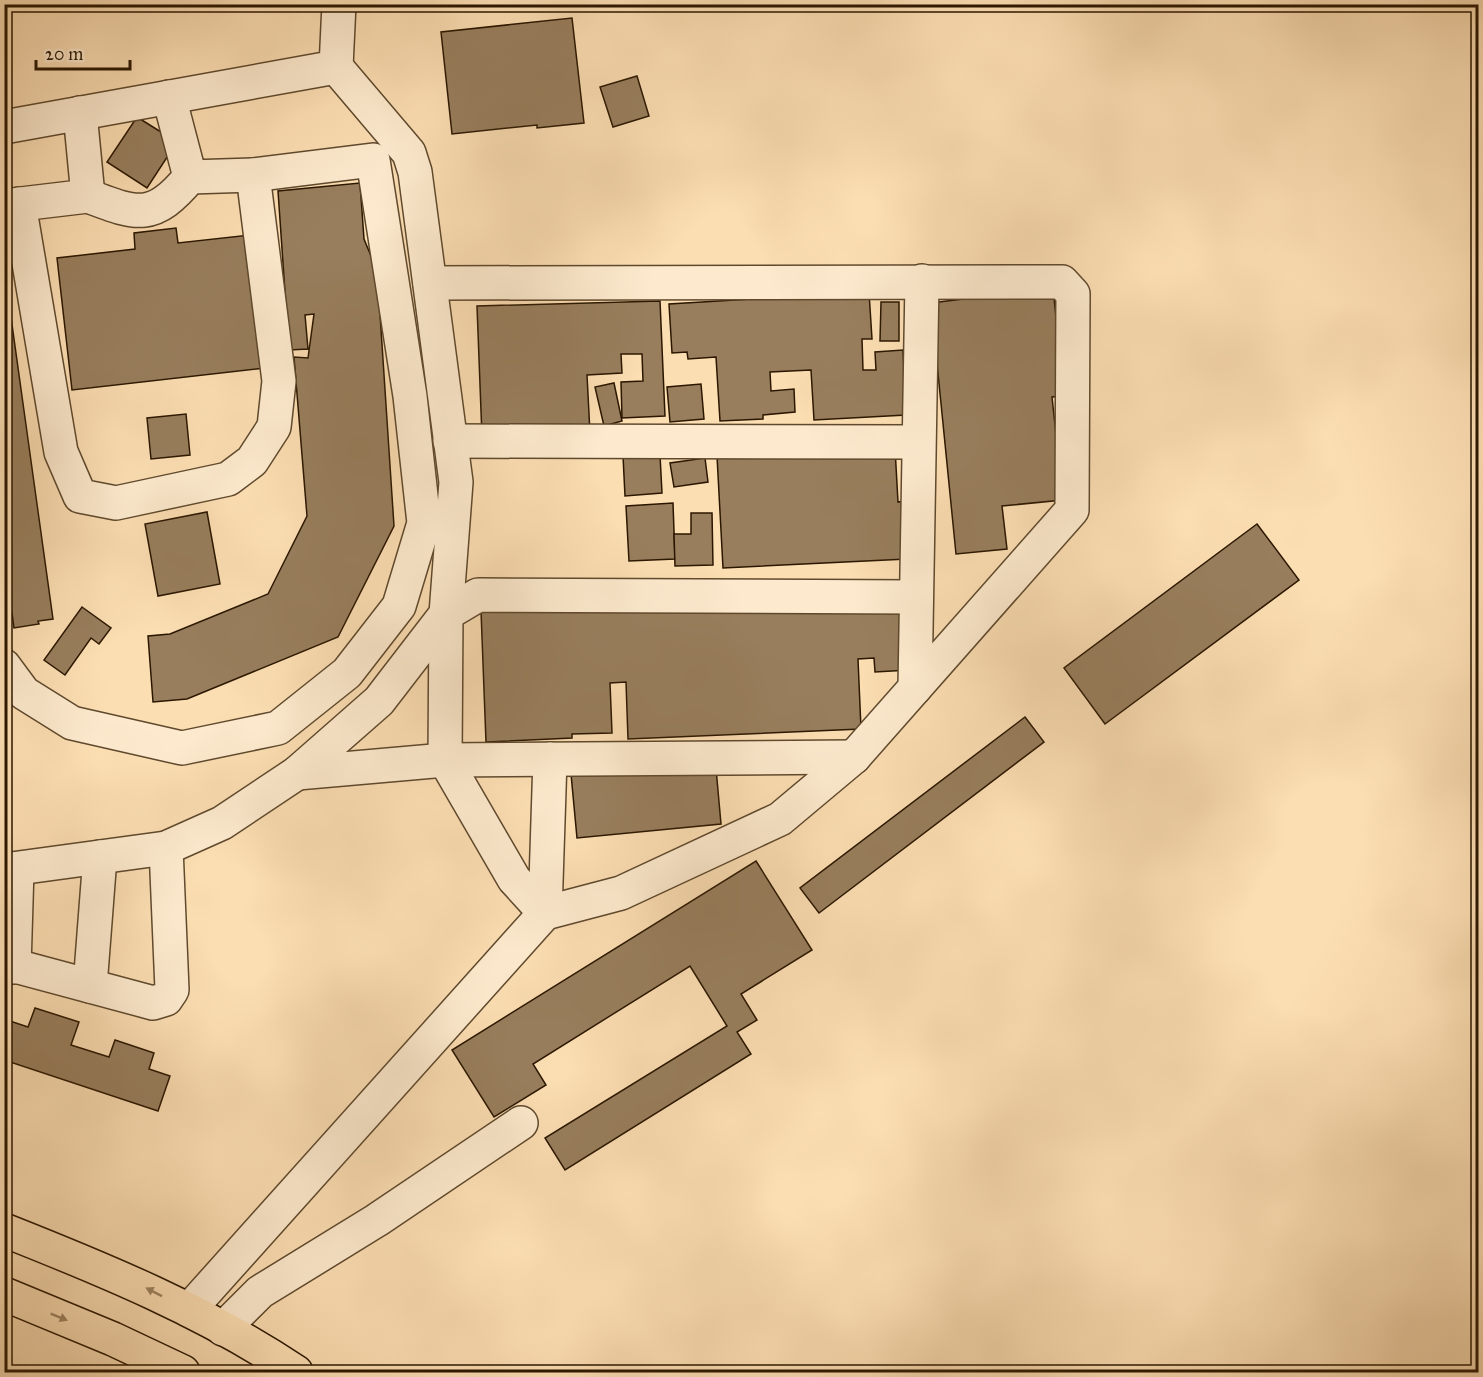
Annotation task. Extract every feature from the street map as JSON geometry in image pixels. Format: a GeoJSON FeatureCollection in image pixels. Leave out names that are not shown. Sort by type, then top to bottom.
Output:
{"type":"FeatureCollection","features":[{"type":"Feature","properties":{"kind":"highway"},"geometry":{"type":"LineString","coordinates":[[4,1230],[147,1288],[261,1349],[296,1372]]}},
{"type":"Feature","properties":{"kind":"highway"},"geometry":{"type":"LineString","coordinates":[[4,1294],[113,1339],[183,1372]]}},
{"type":"Feature","properties":{"kind":"street"},"geometry":{"type":"LineString","coordinates":[[339,4],[336,67],[409,153],[415,172],[456,482],[446,614],[445,760],[514,879],[545,913]]}},
{"type":"Feature","properties":{"kind":"street"},"geometry":{"type":"LineString","coordinates":[[4,127],[336,67]]}},
{"type":"Feature","properties":{"kind":"street"},"geometry":{"type":"LineString","coordinates":[[169,97],[190,177]]}},
{"type":"Feature","properties":{"kind":"street"},"geometry":{"type":"LineString","coordinates":[[80,113],[88,196]]}},
{"type":"Feature","properties":{"kind":"street"},"geometry":{"type":"LineString","coordinates":[[4,666],[24,693],[72,723],[182,748],[278,728],[347,673],[399,606],[424,523],[410,396],[373,160],[253,175],[190,177],[171,200],[146,210],[130,212],[88,196],[12,205],[61,452],[80,496],[116,502],[228,478],[252,461],[274,427],[279,381],[253,175]]}},
{"type":"Feature","properties":{"kind":"street"},"geometry":{"type":"LineString","coordinates":[[915,687],[922,281]]}},
{"type":"Feature","properties":{"kind":"street"},"geometry":{"type":"LineString","coordinates":[[189,1310],[545,913],[621,893],[780,819],[854,757],[1072,510],[1073,294],[1062,282],[430,283]]}},
{"type":"Feature","properties":{"kind":"street"},"geometry":{"type":"LineString","coordinates":[[450,441],[918,442]]}},
{"type":"Feature","properties":{"kind":"street"},"geometry":{"type":"LineString","coordinates":[[166,848],[172,990],[166,999],[153,1003],[9,965],[11,869],[166,848],[222,823],[297,773],[379,701],[446,614],[478,595],[915,597]]}},
{"type":"Feature","properties":{"kind":"street"},"geometry":{"type":"LineString","coordinates":[[297,773],[445,760],[854,757]]}},
{"type":"Feature","properties":{"kind":"street"},"geometry":{"type":"LineString","coordinates":[[545,913],[550,759]]}},
{"type":"Feature","properties":{"kind":"street"},"geometry":{"type":"LineString","coordinates":[[90,986],[100,857]]}},
{"type":"Feature","properties":{"kind":"street"},"geometry":{"type":"LineString","coordinates":[[223,1329],[260,1292],[377,1220],[521,1123]]}},
{"type":"Feature","properties":{"kind":"street"},"geometry":{"type":"LineString","coordinates":[[231,1264],[260,1292]]}},
{"type":"Feature","properties":{"kind":"building"},"geometry":{"type":"Polygon","coordinates":[[[572,18],[584,123],[537,128],[537,125],[452,134],[441,32],[572,18]]]}},
{"type":"Feature","properties":{"kind":"building"},"geometry":{"type":"Polygon","coordinates":[[[637,76],[649,116],[613,127],[600,87],[637,76]]]}},
{"type":"Feature","properties":{"kind":"building"},"geometry":{"type":"Polygon","coordinates":[[[137,117],[177,142],[147,188],[107,162],[137,117]]]}},
{"type":"Feature","properties":{"kind":"building"},"geometry":{"type":"Polygon","coordinates":[[[360,183],[364,239],[390,302],[380,314],[394,526],[338,637],[187,699],[153,702],[148,636],[170,634],[268,594],[307,516],[294,357],[308,358],[314,314],[305,315],[308,349],[289,350],[278,191],[360,183]]]}},
{"type":"Feature","properties":{"kind":"building"},"geometry":{"type":"Polygon","coordinates":[[[176,228],[178,243],[250,235],[265,368],[72,390],[57,258],[135,249],[134,233],[176,228]]]}},
{"type":"Feature","properties":{"kind":"building"},"geometry":{"type":"Polygon","coordinates":[[[4,267],[53,619],[14,628],[12,613],[4,614],[4,267]]]}},
{"type":"Feature","properties":{"kind":"building"},"geometry":{"type":"Polygon","coordinates":[[[1053,288],[1064,396],[1052,397],[1063,500],[1002,506],[1007,549],[956,554],[931,303],[1053,288]]]}},
{"type":"Feature","properties":{"kind":"building"},"geometry":{"type":"Polygon","coordinates":[[[869,292],[872,339],[862,339],[863,370],[876,370],[875,352],[903,350],[906,415],[814,420],[811,370],[770,372],[771,391],[794,389],[795,412],[763,415],[763,419],[720,421],[716,357],[688,359],[687,352],[672,353],[669,304],[869,292]]]}},
{"type":"Feature","properties":{"kind":"building"},"geometry":{"type":"Polygon","coordinates":[[[660,301],[665,416],[622,418],[621,382],[643,381],[642,354],[621,354],[622,373],[587,375],[590,433],[482,437],[477,306],[660,301]]]}},
{"type":"Feature","properties":{"kind":"building"},"geometry":{"type":"Polygon","coordinates":[[[881,302],[899,302],[899,341],[880,341],[881,302]]]}},
{"type":"Feature","properties":{"kind":"building"},"geometry":{"type":"Polygon","coordinates":[[[614,383],[622,421],[604,426],[595,387],[614,383]]]}},
{"type":"Feature","properties":{"kind":"building"},"geometry":{"type":"Polygon","coordinates":[[[701,384],[704,419],[670,422],[667,387],[701,384]]]}},
{"type":"Feature","properties":{"kind":"building"},"geometry":{"type":"Polygon","coordinates":[[[186,414],[190,455],[151,459],[147,418],[186,414]]]}},
{"type":"Feature","properties":{"kind":"building"},"geometry":{"type":"Polygon","coordinates":[[[895,448],[898,502],[904,501],[907,559],[723,568],[717,456],[895,448]]]}},
{"type":"Feature","properties":{"kind":"building"},"geometry":{"type":"Polygon","coordinates":[[[660,455],[662,493],[625,496],[623,456],[660,455]]]}},
{"type":"Feature","properties":{"kind":"building"},"geometry":{"type":"Polygon","coordinates":[[[705,458],[708,482],[674,487],[670,463],[705,458]]]}},
{"type":"Feature","properties":{"kind":"building"},"geometry":{"type":"Polygon","coordinates":[[[673,503],[675,559],[629,561],[626,506],[673,503]]]}},
{"type":"Feature","properties":{"kind":"building"},"geometry":{"type":"Polygon","coordinates":[[[207,512],[220,584],[158,596],[145,524],[207,512]]]}},
{"type":"Feature","properties":{"kind":"building"},"geometry":{"type":"Polygon","coordinates":[[[691,513],[712,513],[713,565],[675,566],[674,534],[691,534],[691,513]]]}},
{"type":"Feature","properties":{"kind":"building"},"geometry":{"type":"Polygon","coordinates":[[[1257,524],[1299,580],[1105,724],[1064,668],[1257,524]]]}},
{"type":"Feature","properties":{"kind":"building"},"geometry":{"type":"Polygon","coordinates":[[[907,596],[909,670],[875,672],[874,658],[858,659],[861,729],[628,739],[626,682],[610,683],[612,733],[572,734],[572,738],[486,742],[481,611],[907,596]]]}},
{"type":"Feature","properties":{"kind":"building"},"geometry":{"type":"Polygon","coordinates":[[[82,607],[111,628],[99,644],[91,638],[65,675],[44,660],[82,607]]]}},
{"type":"Feature","properties":{"kind":"building"},"geometry":{"type":"Polygon","coordinates":[[[1025,717],[1044,742],[819,913],[800,888],[1025,717]]]}},
{"type":"Feature","properties":{"kind":"building"},"geometry":{"type":"Polygon","coordinates":[[[715,757],[721,824],[577,838],[571,774],[715,757]]]}},
{"type":"Feature","properties":{"kind":"building"},"geometry":{"type":"Polygon","coordinates":[[[756,861],[812,950],[741,994],[757,1020],[737,1032],[751,1054],[565,1170],[545,1138],[727,1026],[690,966],[533,1064],[546,1085],[494,1117],[452,1050],[756,861]]]}},
{"type":"Feature","properties":{"kind":"building"},"geometry":{"type":"Polygon","coordinates":[[[35,1008],[79,1022],[71,1045],[109,1057],[115,1040],[154,1053],[149,1069],[170,1076],[158,1111],[4,1060],[4,1019],[28,1027],[35,1008]]]}}]}
